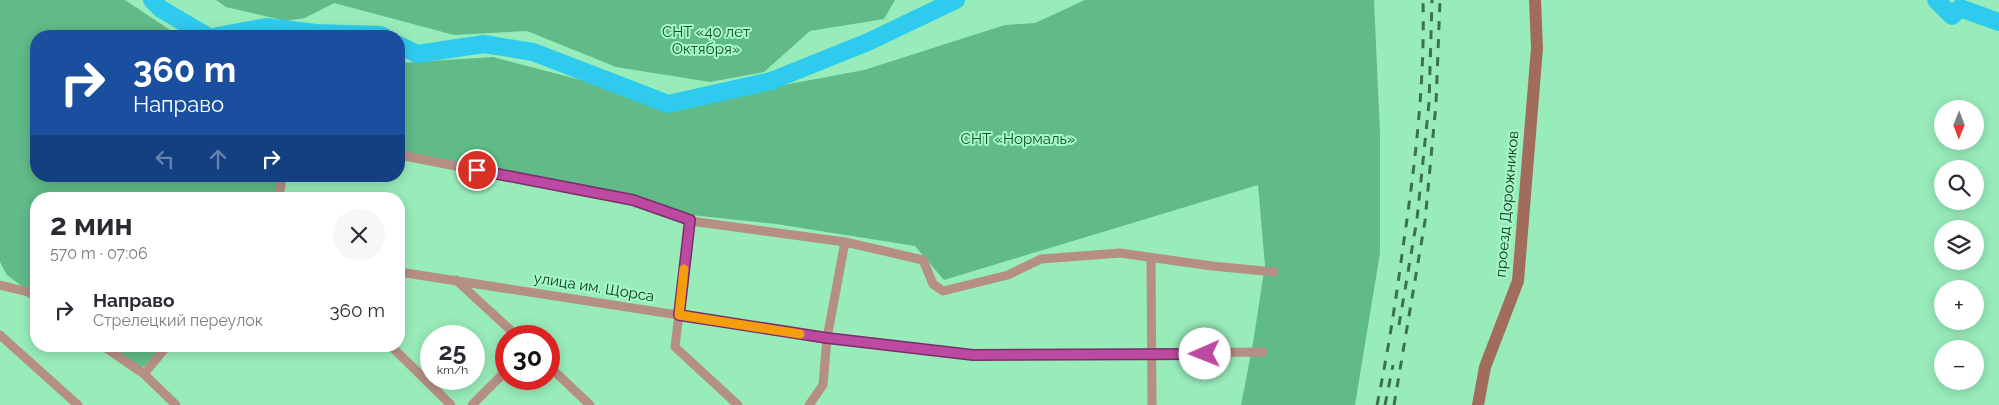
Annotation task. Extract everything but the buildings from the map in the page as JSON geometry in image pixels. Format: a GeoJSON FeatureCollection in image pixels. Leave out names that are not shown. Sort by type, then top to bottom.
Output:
{"type":"FeatureCollection","features":[{"type":"Feature","properties":{"kind":"main road","name":"проезд Дорожников"},"geometry":{"type":"LineString","coordinates":[[1478,405],[1485,367],[1518,281],[1537,48],[1535,0]]}},
{"type":"Feature","properties":{"kind":"street"},"geometry":{"type":"LineString","coordinates":[[405,156],[633,200],[690,220],[846,242],[923,260],[933,284],[943,291],[1008,275],[1041,259],[1120,252],[1151,258],[1274,272]]}},
{"type":"Feature","properties":{"kind":"street"},"geometry":{"type":"LineString","coordinates":[[690,220],[675,347],[738,405]]}},
{"type":"Feature","properties":{"kind":"street"},"geometry":{"type":"LineString","coordinates":[[810,405],[823,385],[827,338],[846,242]]}},
{"type":"Feature","properties":{"kind":"street"},"geometry":{"type":"LineString","coordinates":[[1151,258],[1152,405]]}},
{"type":"Feature","properties":{"kind":"street","name":"улица им. Щорса"},"geometry":{"type":"LineString","coordinates":[[405,273],[827,338],[973,355],[1263,352]]}},
{"type":"Feature","properties":{"kind":"street"},"geometry":{"type":"LineString","coordinates":[[456,280],[505,325]]}},
{"type":"Feature","properties":{"kind":"street"},"geometry":{"type":"LineString","coordinates":[[0,285],[30,293]]}},
{"type":"Feature","properties":{"kind":"street"},"geometry":{"type":"LineString","coordinates":[[0,335],[78,405]]}},
{"type":"Feature","properties":{"kind":"street"},"geometry":{"type":"LineString","coordinates":[[111,352],[144,374],[176,405]]}},
{"type":"Feature","properties":{"kind":"street"},"geometry":{"type":"LineString","coordinates":[[144,374],[162,352]]}},
{"type":"Feature","properties":{"kind":"street"},"geometry":{"type":"LineString","coordinates":[[397,352],[451,405]]}},
{"type":"Feature","properties":{"kind":"street"},"geometry":{"type":"LineString","coordinates":[[560,376],[590,405]]}},
{"type":"Feature","properties":{"kind":"street"},"geometry":{"type":"LineString","coordinates":[[472,405],[495,382]]}},
{"type":"Feature","properties":{"kind":"green space"},"geometry":{"type":"Polygon","coordinates":[[[0,0],[125,0],[170,30],[30,30],[30,182],[278,182],[275,192],[30,192],[30,292],[7,275],[0,262],[0,0]]]}},
{"type":"Feature","properties":{"kind":"green space","name":"СНТ «40 лет Октября»"},"geometry":{"type":"Polygon","coordinates":[[[216,0],[895,0],[884,19],[810,31],[764,72],[710,82],[616,67],[527,31],[454,35],[334,3],[305,18],[286,21],[226,7],[216,0]]]}},
{"type":"Feature","properties":{"kind":"green space","name":"СНТ «Нормаль»"},"geometry":{"type":"Polygon","coordinates":[[[1085,0],[1374,0],[1380,133],[1380,253],[1355,405],[1241,405],[1265,265],[1258,185],[944,280],[915,246],[776,224],[682,214],[405,157],[405,63],[493,57],[676,105],[864,70],[1005,25],[1035,23],[1085,0]]]}},
{"type":"Feature","properties":{"kind":"green space"},"geometry":{"type":"Polygon","coordinates":[[[111,352],[159,352],[138,372],[111,352]]]}},
{"type":"Feature","properties":{"kind":"waterway"},"geometry":{"type":"LineString","coordinates":[[152,0],[161,9],[197,30]]}},
{"type":"Feature","properties":{"kind":"waterway"},"geometry":{"type":"LineString","coordinates":[[405,48],[417,54],[484,44],[533,52],[668,104],[771,81],[868,42],[956,0]]}},
{"type":"Feature","properties":{"kind":"waterway"},"geometry":{"type":"LineString","coordinates":[[1936,0],[1952,16],[1960,8],[1999,22]]}},
{"type":"Feature","properties":{"kind":"waterway"},"geometry":{"type":"LineString","coordinates":[[250,30],[266,27],[291,30]]}},
{"type":"Feature","properties":{"kind":"railway"},"geometry":{"type":"LineString","coordinates":[[1377,405],[1395,306],[1415,155],[1421,93],[1423,0]]}},
{"type":"Feature","properties":{"kind":"railway"},"geometry":{"type":"LineString","coordinates":[[1399,325],[1417,219],[1429,103],[1432,0]]}},
{"type":"Feature","properties":{"kind":"railway"},"geometry":{"type":"LineString","coordinates":[[1394,405],[1425,221],[1436,104],[1440,0]]}},
{"type":"Feature","properties":{"kind":"railway"},"geometry":{"type":"LineString","coordinates":[[1385,405],[1393,365]]}},
{"type":"Feature","properties":{"kind":"slow traffic"},"geometry":{"type":"LineString","coordinates":[[684,269],[679,315],[800,334]]}},
{"type":"Feature","properties":{"kind":"route"},"geometry":{"type":"LineString","coordinates":[[477,170],[633,200],[690,220],[679,315],[827,338],[973,355],[1205,354]]}}]}
